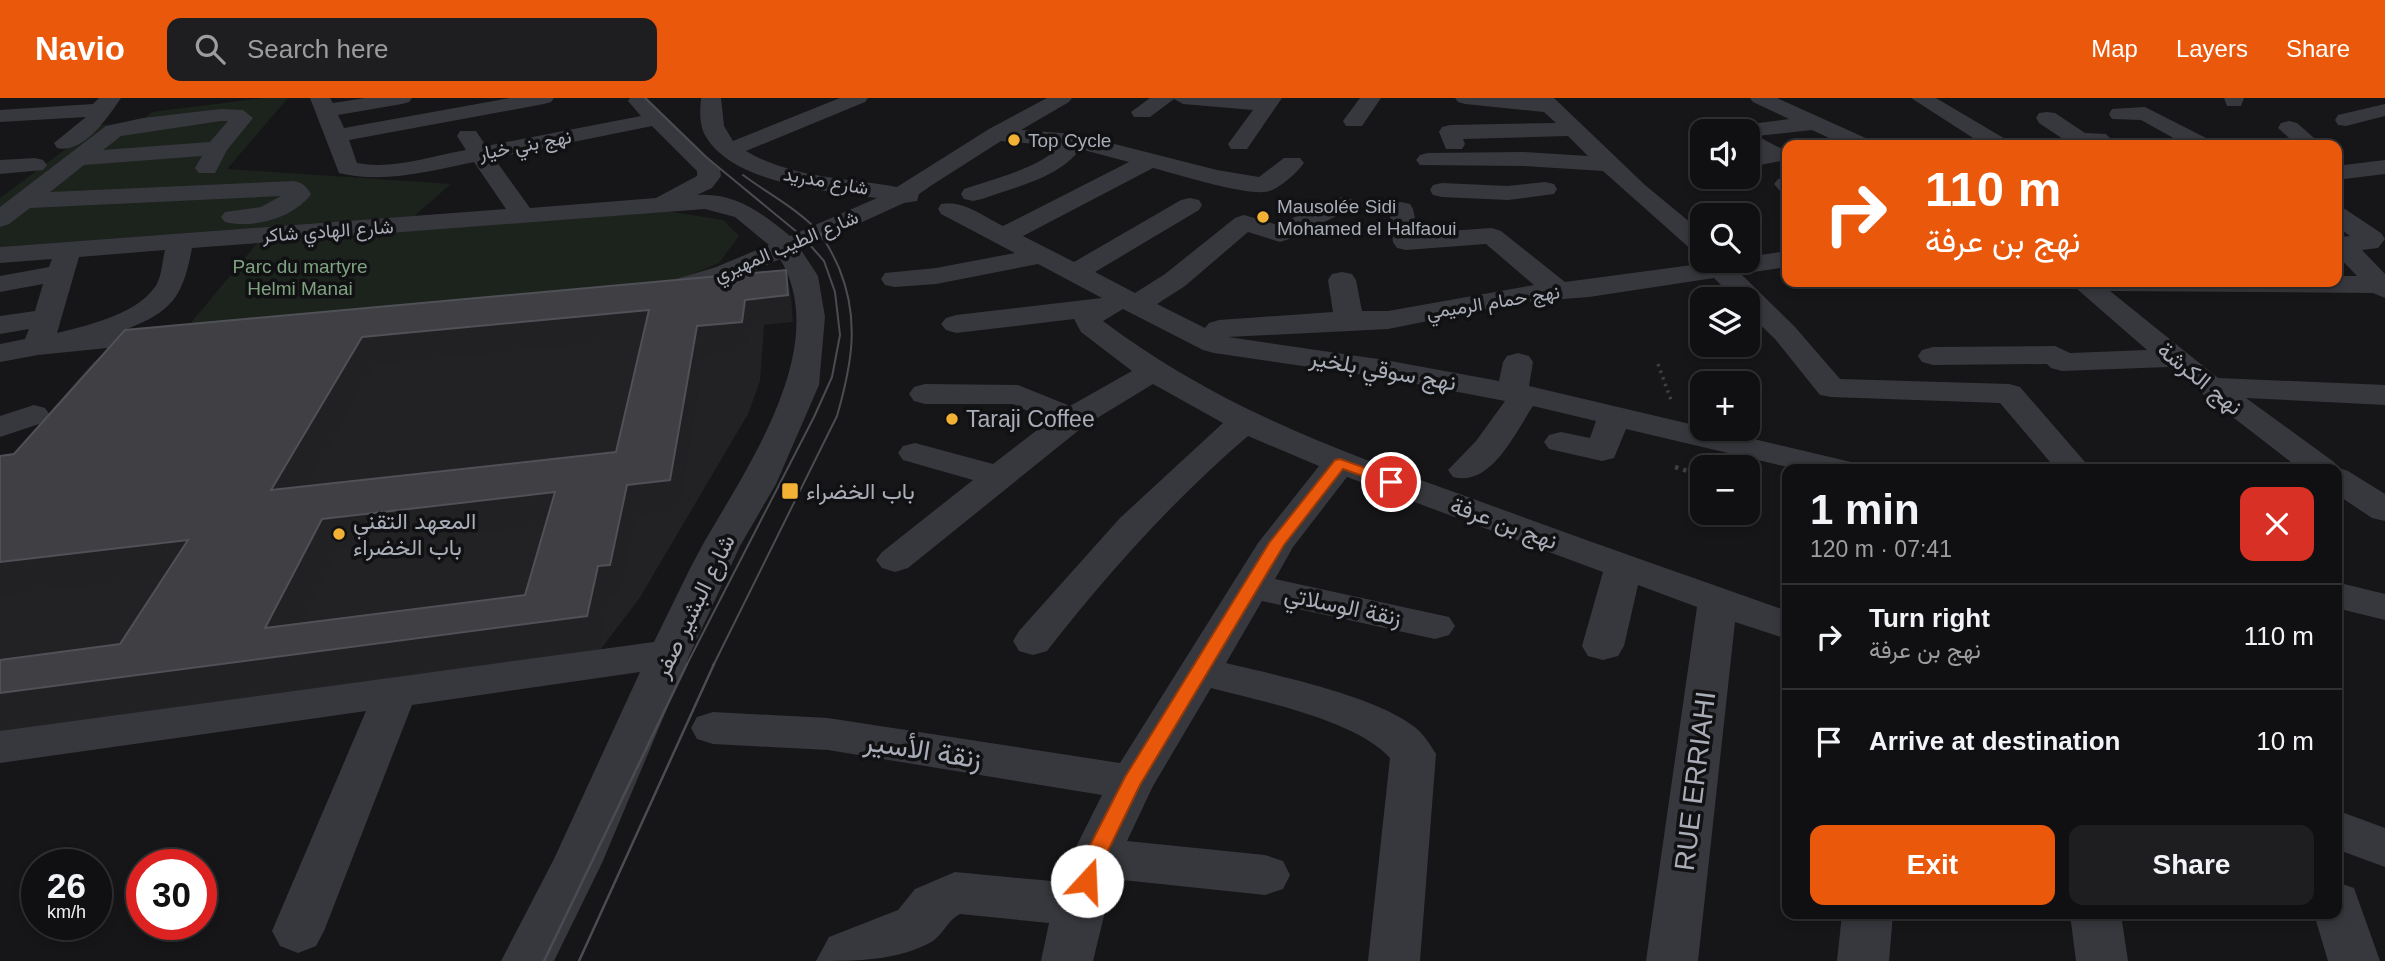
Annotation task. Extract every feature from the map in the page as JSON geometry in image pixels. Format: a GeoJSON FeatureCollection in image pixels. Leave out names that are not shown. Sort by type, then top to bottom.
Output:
{"type":"FeatureCollection","features":[{"type":"Feature","properties":{"kind":"street"},"geometry":{"type":"LineString","coordinates":[[402,98],[323,105],[337,136],[447,106],[544,98]]}},
{"type":"Feature","properties":{"kind":"street"},"geometry":{"type":"LineString","coordinates":[[635,98],[703,161],[709,176],[693,190],[656,204]]}},
{"type":"Feature","properties":{"kind":"street"},"geometry":{"type":"LineString","coordinates":[[711,98],[716,136],[730,150],[859,98]]}},
{"type":"Feature","properties":{"kind":"street","name":"شارع الطيب المهيري"},"geometry":{"type":"LineString","coordinates":[[640,294],[691,286],[916,186],[997,134],[1062,98]]}},
{"type":"Feature","properties":{"kind":"street"},"geometry":{"type":"LineString","coordinates":[[1142,112],[1164,98]]}},
{"type":"Feature","properties":{"kind":"street"},"geometry":{"type":"LineString","coordinates":[[1183,98],[1270,102]]}},
{"type":"Feature","properties":{"kind":"street"},"geometry":{"type":"LineString","coordinates":[[1354,121],[1371,98]]}},
{"type":"Feature","properties":{"kind":"street"},"geometry":{"type":"LineString","coordinates":[[1465,98],[1546,102],[1690,236]]}},
{"type":"Feature","properties":{"kind":"street"},"geometry":{"type":"LineString","coordinates":[[1760,98],[1853,140]]}},
{"type":"Feature","properties":{"kind":"street"},"geometry":{"type":"LineString","coordinates":[[1921,98],[1991,140]]}},
{"type":"Feature","properties":{"kind":"street"},"geometry":{"type":"LineString","coordinates":[[1238,145],[1270,102]]}},
{"type":"Feature","properties":{"kind":"street"},"geometry":{"type":"LineString","coordinates":[[0,116],[105,104]]}},
{"type":"Feature","properties":{"kind":"street"},"geometry":{"type":"LineString","coordinates":[[11,196],[294,188],[299,194],[280,210],[264,215],[4,239],[11,196],[45,170],[98,117],[105,104]]}},
{"type":"Feature","properties":{"kind":"street"},"geometry":{"type":"LineString","coordinates":[[447,106],[523,216]]}},
{"type":"Feature","properties":{"kind":"street"},"geometry":{"type":"LineString","coordinates":[[2346,120],[2385,110]]}},
{"type":"Feature","properties":{"kind":"street"},"geometry":{"type":"LineString","coordinates":[[2120,114],[2145,113],[2193,140]]}},
{"type":"Feature","properties":{"kind":"street"},"geometry":{"type":"LineString","coordinates":[[0,167],[45,170],[212,158],[242,118],[221,115],[127,127],[114,131],[78,159]]}},
{"type":"Feature","properties":{"kind":"street"},"geometry":{"type":"LineString","coordinates":[[2047,118],[2080,140],[2099,140]]}},
{"type":"Feature","properties":{"kind":"street","name":"نهج بني خيار"},"geometry":{"type":"LineString","coordinates":[[337,136],[347,168],[356,172],[393,171],[656,119]]}},
{"type":"Feature","properties":{"kind":"street"},"geometry":{"type":"LineString","coordinates":[[1760,129],[1817,122]]}},
{"type":"Feature","properties":{"kind":"street"},"geometry":{"type":"LineString","coordinates":[[2289,128],[2305,140]]}},
{"type":"Feature","properties":{"kind":"street"},"geometry":{"type":"LineString","coordinates":[[1454,144],[1450,132],[1496,133],[1573,129]]}},
{"type":"Feature","properties":{"kind":"street"},"geometry":{"type":"LineString","coordinates":[[997,134],[1074,141],[1217,177],[1264,185],[1292,163]]}},
{"type":"Feature","properties":{"kind":"street"},"geometry":{"type":"LineString","coordinates":[[973,194],[1033,172],[1062,158],[1074,141]]}},
{"type":"Feature","properties":{"kind":"street"},"geometry":{"type":"LineString","coordinates":[[1760,146],[1778,156],[1760,158]]}},
{"type":"Feature","properties":{"kind":"street","name":"شارع مدريد"},"geometry":{"type":"LineString","coordinates":[[730,150],[778,174],[916,186]]}},
{"type":"Feature","properties":{"kind":"street"},"geometry":{"type":"LineString","coordinates":[[45,170],[78,159],[212,158]]}},
{"type":"Feature","properties":{"kind":"street"},"geometry":{"type":"LineString","coordinates":[[212,158],[220,173],[222,191]]}},
{"type":"Feature","properties":{"kind":"street"},"geometry":{"type":"LineString","coordinates":[[1004,236],[1153,159]]}},
{"type":"Feature","properties":{"kind":"street"},"geometry":{"type":"LineString","coordinates":[[1428,160],[1524,159],[1610,164]]}},
{"type":"Feature","properties":{"kind":"street"},"geometry":{"type":"LineString","coordinates":[[1442,190],[1548,193],[1524,159]]}},
{"type":"Feature","properties":{"kind":"street"},"geometry":{"type":"LineString","coordinates":[[1563,162],[1581,181]]}},
{"type":"Feature","properties":{"kind":"street"},"geometry":{"type":"LineString","coordinates":[[2342,170],[2385,167]]}},
{"type":"Feature","properties":{"kind":"street"},"geometry":{"type":"LineString","coordinates":[[778,174],[822,191],[839,206],[839,214],[802,238]]}},
{"type":"Feature","properties":{"kind":"street","name":"نهج سوقي بلخير"},"geometry":{"type":"LineString","coordinates":[[916,186],[946,208],[1074,273],[1121,303],[1207,340],[1519,394],[1818,464]]}},
{"type":"Feature","properties":{"kind":"street","name":"شارع الهادي شاكر"},"geometry":{"type":"LineString","coordinates":[[4,239],[64,262],[180,243],[656,204]]}},
{"type":"Feature","properties":{"kind":"street","name":"شارع البشير صفر"},"geometry":{"type":"LineString","coordinates":[[527,961],[577,863],[669,654],[721,546],[758,484],[803,385],[811,317],[804,276],[802,238],[721,204],[656,204]]}},
{"type":"Feature","properties":{"kind":"street"},"geometry":{"type":"LineString","coordinates":[[956,324],[1121,303],[1175,280],[1244,223],[1280,234],[1342,204]]}},
{"type":"Feature","properties":{"kind":"street"},"geometry":{"type":"LineString","coordinates":[[1074,273],[1189,205]]}},
{"type":"Feature","properties":{"kind":"street"},"geometry":{"type":"LineString","coordinates":[[1401,209],[1406,242],[1492,236],[1558,291]]}},
{"type":"Feature","properties":{"kind":"street"},"geometry":{"type":"LineString","coordinates":[[2342,218],[2372,239],[2369,242],[2342,244]]}},
{"type":"Feature","properties":{"kind":"street"},"geometry":{"type":"LineString","coordinates":[[0,353],[38,346],[112,325],[157,301],[168,289],[180,243]]}},
{"type":"Feature","properties":{"kind":"street"},"geometry":{"type":"LineString","coordinates":[[2342,245],[2383,287]]}},
{"type":"Feature","properties":{"kind":"street"},"geometry":{"type":"LineString","coordinates":[[895,279],[936,276],[1040,256]]}},
{"type":"Feature","properties":{"kind":"street","name":"نهج حمام الرميمي"},"geometry":{"type":"LineString","coordinates":[[1760,260],[1782,259]]}},
{"type":"Feature","properties":{"kind":"street"},"geometry":{"type":"LineString","coordinates":[[38,346],[64,262]]}},
{"type":"Feature","properties":{"kind":"street"},"geometry":{"type":"LineString","coordinates":[[0,284],[64,262]]}},
{"type":"Feature","properties":{"kind":"street","name":"نهج حمام الرميمي"},"geometry":{"type":"LineString","coordinates":[[1207,340],[1219,329],[1388,320],[1471,302],[1589,289],[1690,267]]}},
{"type":"Feature","properties":{"kind":"street"},"geometry":{"type":"LineString","coordinates":[[1729,273],[1786,333],[1831,388],[2009,394],[2070,464]]}},
{"type":"Feature","properties":{"kind":"street"},"geometry":{"type":"LineString","coordinates":[[1342,280],[1349,320]]}},
{"type":"Feature","properties":{"kind":"street"},"geometry":{"type":"LineString","coordinates":[[2342,286],[2383,287]]}},
{"type":"Feature","properties":{"kind":"street","name":"نهج الكرشة"},"geometry":{"type":"LineString","coordinates":[[2089,287],[2210,387],[2315,464]]}},
{"type":"Feature","properties":{"kind":"street","name":"نهج بن عرفة"},"geometry":{"type":"LineString","coordinates":[[1121,303],[1089,316],[1091,326],[1157,374],[1244,422],[1340,463],[1782,624]]}},
{"type":"Feature","properties":{"kind":"street"},"geometry":{"type":"LineString","coordinates":[[0,326],[47,318]]}},
{"type":"Feature","properties":{"kind":"street"},"geometry":{"type":"LineString","coordinates":[[38,346],[189,333]]}},
{"type":"Feature","properties":{"kind":"street"},"geometry":{"type":"LineString","coordinates":[[1760,336],[1786,333]]}},
{"type":"Feature","properties":{"kind":"street"},"geometry":{"type":"LineString","coordinates":[[895,560],[1072,419],[1157,374],[1207,340]]}},
{"type":"Feature","properties":{"kind":"street"},"geometry":{"type":"LineString","coordinates":[[1933,356],[2055,355],[2062,362],[2173,358]]}},
{"type":"Feature","properties":{"kind":"street"},"geometry":{"type":"LineString","coordinates":[[1465,470],[1488,448],[1519,394],[1518,362]]}},
{"type":"Feature","properties":{"kind":"street"},"geometry":{"type":"LineString","coordinates":[[2210,387],[2385,395]]}},
{"type":"Feature","properties":{"kind":"street"},"geometry":{"type":"LineString","coordinates":[[925,394],[1018,395],[1072,419]]}},
{"type":"Feature","properties":{"kind":"street"},"geometry":{"type":"LineString","coordinates":[[0,428],[34,415]]}},
{"type":"Feature","properties":{"kind":"street"},"geometry":{"type":"LineString","coordinates":[[1561,442],[1602,451],[1614,415]]}},
{"type":"Feature","properties":{"kind":"street"},"geometry":{"type":"LineString","coordinates":[[1033,641],[1083,577],[1198,460],[1244,422]]}},
{"type":"Feature","properties":{"kind":"street"},"geometry":{"type":"LineString","coordinates":[[915,453],[1000,477]]}},
{"type":"Feature","properties":{"kind":"street"},"geometry":{"type":"LineString","coordinates":[[1067,961],[1079,905],[1095,857],[1132,782],[1277,543],[1340,463]]}},
{"type":"Feature","properties":{"kind":"street"},"geometry":{"type":"LineString","coordinates":[[2342,482],[2385,510]]}},
{"type":"Feature","properties":{"kind":"street"},"geometry":{"type":"LineString","coordinates":[[1603,646],[1623,567]]}},
{"type":"Feature","properties":{"kind":"street","name":"زنقة الوسلاتي"},"geometry":{"type":"LineString","coordinates":[[1251,586],[1435,626]]}},
{"type":"Feature","properties":{"kind":"street"},"geometry":{"type":"LineString","coordinates":[[2342,597],[2385,607]]}},
{"type":"Feature","properties":{"kind":"street","name":"RUE ERRIAHI"},"geometry":{"type":"LineString","coordinates":[[1672,961],[1718,601]]}},
{"type":"Feature","properties":{"kind":"street"},"geometry":{"type":"LineString","coordinates":[[0,747],[669,654]]}},
{"type":"Feature","properties":{"kind":"street"},"geometry":{"type":"LineString","coordinates":[[1198,670],[1316,702],[1372,723],[1408,745],[1413,754],[1394,961]]}},
{"type":"Feature","properties":{"kind":"street"},"geometry":{"type":"LineString","coordinates":[[298,931],[396,692]]}},
{"type":"Feature","properties":{"kind":"street","name":"زنقة الأسير"},"geometry":{"type":"LineString","coordinates":[[713,728],[828,734],[1132,782]]}},
{"type":"Feature","properties":{"kind":"street"},"geometry":{"type":"LineString","coordinates":[[2342,831],[2385,848]]}},
{"type":"Feature","properties":{"kind":"street"},"geometry":{"type":"LineString","coordinates":[[1095,857],[1265,875]]}},
{"type":"Feature","properties":{"kind":"street"},"geometry":{"type":"LineString","coordinates":[[842,961],[848,953],[864,945],[889,938],[916,925],[933,904],[955,893],[1079,905]]}},
{"type":"Feature","properties":{"kind":"street"},"geometry":{"type":"LineString","coordinates":[[1863,961],[1867,919]]}},
{"type":"Feature","properties":{"kind":"street"},"geometry":{"type":"LineString","coordinates":[[2097,919],[2102,961]]}},
{"type":"Feature","properties":{"kind":"street"},"geometry":{"type":"LineString","coordinates":[[2341,919],[2354,961]]}},
{"type":"Feature","properties":{"kind":"path"},"geometry":{"type":"LineString","coordinates":[[1658,364],[1670,396],[1675,429]]}},
{"type":"Feature","properties":{"kind":"path"},"geometry":{"type":"LineString","coordinates":[[1675,467],[1690,472]]}},
{"type":"Feature","properties":{"kind":"shaded area","name":"المعهد التقني باب الخضراء"},"geometry":{"type":"Polygon","coordinates":[[[766,298],[760,381],[748,414],[639,599],[597,654],[0,735],[0,469],[94,361],[766,298]]]}},
{"type":"Feature","properties":{"kind":"green space"},"geometry":{"type":"Polygon","coordinates":[[[265,98],[288,98],[227,169],[451,184],[414,216],[0,247],[0,198],[98,125],[138,124],[152,112],[265,98]]]}},
{"type":"Feature","properties":{"kind":"green space","name":"Parc du martyre Helmi Manai"},"geometry":{"type":"Polygon","coordinates":[[[666,211],[723,220],[739,236],[719,263],[668,284],[190,324],[258,242],[666,211]]]}},
{"type":"Feature","properties":{"kind":"building"},"geometry":{"type":"Polygon","coordinates":[[[786,270],[788,295],[745,300],[742,322],[697,326],[670,480],[627,485],[610,565],[598,566],[587,616],[0,693],[0,660],[120,644],[188,540],[0,562],[0,456],[14,454],[125,330],[786,270]],[[649,310],[362,337],[271,490],[616,452],[649,310]],[[555,492],[322,519],[265,628],[525,595],[555,492]]]}},
{"type":"Feature","properties":{"kind":"tram line"},"geometry":{"type":"LineString","coordinates":[[645,98],[706,157],[803,237],[824,261],[835,292],[840,335],[832,377],[814,417],[687,665]]}},
{"type":"Feature","properties":{"kind":"tram line"},"geometry":{"type":"LineString","coordinates":[[713,666],[837,416],[847,378],[852,342],[846,287],[830,248],[817,230],[800,215],[743,175]]}},
{"type":"Feature","properties":{"kind":"tram line"},"geometry":{"type":"LineString","coordinates":[[579,961],[714,664]]}},
{"type":"Feature","properties":{"kind":"tram line"},"geometry":{"type":"LineString","coordinates":[[544,961],[687,665]]}},
{"type":"Feature","properties":{"kind":"place","name":"Top Cycle"},"geometry":{"type":"Point","coordinates":[1014,140]}},
{"type":"Feature","properties":{"kind":"place","name":"Mausolée Sidi Mohamed el Halfaoui"},"geometry":{"type":"Point","coordinates":[1263,217]}},
{"type":"Feature","properties":{"kind":"place","name":"Taraji Coffee"},"geometry":{"type":"Point","coordinates":[952,419]}},
{"type":"Feature","properties":{"kind":"place","name":"باب الخضراء"},"geometry":{"type":"Point","coordinates":[790,491]}},
{"type":"Feature","properties":{"kind":"place","name":"المعهد التقني باب الخضراء"},"geometry":{"type":"Point","coordinates":[339,534]}},
{"type":"Feature","properties":{"kind":"route"},"geometry":{"type":"LineString","coordinates":[[1087,881],[1095,857],[1132,782],[1277,543],[1340,463],[1391,482]]}}]}
